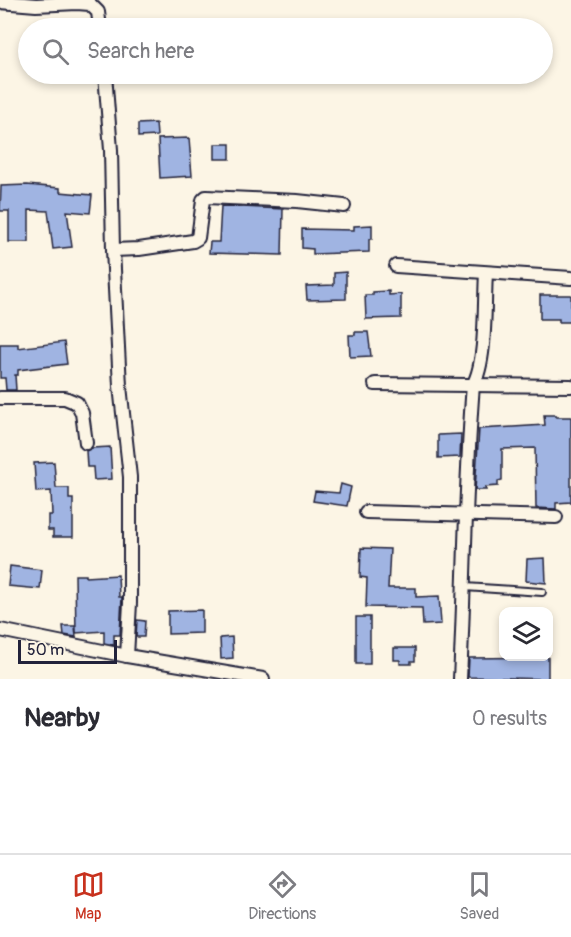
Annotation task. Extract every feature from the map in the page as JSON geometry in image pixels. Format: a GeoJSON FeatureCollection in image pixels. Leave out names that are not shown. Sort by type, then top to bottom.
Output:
{"type":"FeatureCollection","features":[{"type":"Feature","properties":{"kind":"street"},"geometry":{"type":"LineString","coordinates":[[0,2],[36,5],[90,4],[98,12],[99,18]]}},
{"type":"Feature","properties":{"kind":"street"},"geometry":{"type":"LineString","coordinates":[[106,84],[111,150],[113,250],[120,386],[130,477],[130,603],[127,656]]}},
{"type":"Feature","properties":{"kind":"street"},"geometry":{"type":"LineString","coordinates":[[113,250],[139,249],[193,241],[198,238],[203,200],[206,196],[344,206]]}},
{"type":"Feature","properties":{"kind":"street"},"geometry":{"type":"LineString","coordinates":[[396,266],[571,278]]}},
{"type":"Feature","properties":{"kind":"street"},"geometry":{"type":"LineString","coordinates":[[460,679],[465,587],[467,461],[473,385],[479,375],[480,366],[486,273]]}},
{"type":"Feature","properties":{"kind":"street"},"geometry":{"type":"LineString","coordinates":[[375,384],[571,386]]}},
{"type":"Feature","properties":{"kind":"street"},"geometry":{"type":"LineString","coordinates":[[0,398],[65,398],[77,403],[82,413],[86,443]]}},
{"type":"Feature","properties":{"kind":"street"},"geometry":{"type":"LineString","coordinates":[[366,512],[556,517]]}},
{"type":"Feature","properties":{"kind":"street"},"geometry":{"type":"LineString","coordinates":[[0,630],[223,676],[263,679]]}},
{"type":"Feature","properties":{"kind":"lane"},"geometry":{"type":"LineString","coordinates":[[465,587],[542,592]]}},
{"type":"Feature","properties":{"kind":"building"},"geometry":{"type":"Polygon","coordinates":[[[156,123],[157,136],[138,137],[138,124],[156,123]]]}},
{"type":"Feature","properties":{"kind":"building"},"geometry":{"type":"Polygon","coordinates":[[[189,138],[192,176],[160,178],[158,139],[189,138]]]}},
{"type":"Feature","properties":{"kind":"building"},"geometry":{"type":"Polygon","coordinates":[[[215,144],[230,144],[230,159],[215,159],[215,144]]]}},
{"type":"Feature","properties":{"kind":"building"},"geometry":{"type":"Polygon","coordinates":[[[27,185],[60,188],[60,192],[92,195],[90,213],[67,211],[72,247],[53,249],[48,211],[29,210],[29,242],[9,242],[9,211],[0,211],[1,186],[27,185]]]}},
{"type":"Feature","properties":{"kind":"building"},"geometry":{"type":"Polygon","coordinates":[[[221,206],[283,209],[282,255],[209,253],[210,242],[219,242],[221,206]]]}},
{"type":"Feature","properties":{"kind":"building"},"geometry":{"type":"Polygon","coordinates":[[[372,225],[369,252],[313,254],[313,249],[302,248],[302,229],[354,230],[354,226],[372,225]]]}},
{"type":"Feature","properties":{"kind":"building"},"geometry":{"type":"Polygon","coordinates":[[[346,272],[346,299],[307,300],[306,286],[334,285],[334,273],[346,272]]]}},
{"type":"Feature","properties":{"kind":"building"},"geometry":{"type":"Polygon","coordinates":[[[389,291],[389,295],[401,294],[401,318],[366,319],[365,295],[389,291]]]}},
{"type":"Feature","properties":{"kind":"building"},"geometry":{"type":"Polygon","coordinates":[[[540,295],[571,295],[571,322],[559,322],[559,319],[540,319],[540,295]]]}},
{"type":"Feature","properties":{"kind":"building"},"geometry":{"type":"Polygon","coordinates":[[[355,332],[368,332],[371,356],[350,357],[349,335],[355,335],[355,332]]]}},
{"type":"Feature","properties":{"kind":"building"},"geometry":{"type":"Polygon","coordinates":[[[64,342],[67,364],[18,370],[18,375],[15,375],[16,390],[6,390],[5,378],[0,378],[0,344],[18,344],[18,348],[64,342]]]}},
{"type":"Feature","properties":{"kind":"building"},"geometry":{"type":"Polygon","coordinates":[[[544,415],[571,417],[571,502],[556,503],[556,509],[536,508],[535,448],[502,449],[502,480],[498,481],[498,486],[485,487],[486,490],[475,490],[479,429],[545,425],[544,415]]]}},
{"type":"Feature","properties":{"kind":"building"},"geometry":{"type":"Polygon","coordinates":[[[461,434],[460,457],[438,458],[438,435],[461,434]]]}},
{"type":"Feature","properties":{"kind":"building"},"geometry":{"type":"Polygon","coordinates":[[[110,447],[112,479],[94,480],[93,467],[87,467],[86,451],[92,448],[110,447]]]}},
{"type":"Feature","properties":{"kind":"building"},"geometry":{"type":"Polygon","coordinates":[[[54,462],[56,488],[69,488],[69,499],[73,499],[73,537],[53,537],[53,530],[48,530],[48,515],[52,515],[51,491],[36,492],[34,463],[54,462]]]}},
{"type":"Feature","properties":{"kind":"building"},"geometry":{"type":"Polygon","coordinates":[[[341,484],[351,487],[347,506],[313,501],[315,491],[339,493],[341,484]]]}},
{"type":"Feature","properties":{"kind":"building"},"geometry":{"type":"Polygon","coordinates":[[[361,548],[390,549],[388,588],[416,588],[416,597],[439,596],[441,624],[423,625],[422,608],[366,607],[367,578],[360,577],[361,548]]]}},
{"type":"Feature","properties":{"kind":"building"},"geometry":{"type":"Polygon","coordinates":[[[545,558],[546,583],[526,581],[527,559],[545,558]]]}},
{"type":"Feature","properties":{"kind":"building"},"geometry":{"type":"Polygon","coordinates":[[[10,566],[42,570],[40,589],[8,586],[10,566]]]}},
{"type":"Feature","properties":{"kind":"building"},"geometry":{"type":"Polygon","coordinates":[[[75,575],[86,575],[86,577],[118,575],[119,597],[122,597],[120,635],[114,635],[114,645],[104,643],[104,631],[76,633],[75,575]]]}},
{"type":"Feature","properties":{"kind":"building"},"geometry":{"type":"Polygon","coordinates":[[[202,610],[202,633],[168,634],[168,611],[202,610]]]}},
{"type":"Feature","properties":{"kind":"building"},"geometry":{"type":"Polygon","coordinates":[[[356,617],[370,617],[370,664],[356,664],[356,617]]]}},
{"type":"Feature","properties":{"kind":"building"},"geometry":{"type":"Polygon","coordinates":[[[137,620],[145,621],[144,637],[136,637],[137,620]]]}},
{"type":"Feature","properties":{"kind":"building"},"geometry":{"type":"Polygon","coordinates":[[[63,626],[75,626],[76,637],[64,635],[63,626]]]}},
{"type":"Feature","properties":{"kind":"building"},"geometry":{"type":"Polygon","coordinates":[[[232,637],[233,658],[221,659],[220,638],[232,637]]]}},
{"type":"Feature","properties":{"kind":"building"},"geometry":{"type":"Polygon","coordinates":[[[394,648],[415,648],[415,661],[411,661],[411,664],[400,664],[400,660],[394,660],[394,648]]]}},
{"type":"Feature","properties":{"kind":"building"},"geometry":{"type":"Polygon","coordinates":[[[469,658],[499,658],[499,661],[548,661],[548,679],[468,677],[469,658]]]}}]}
